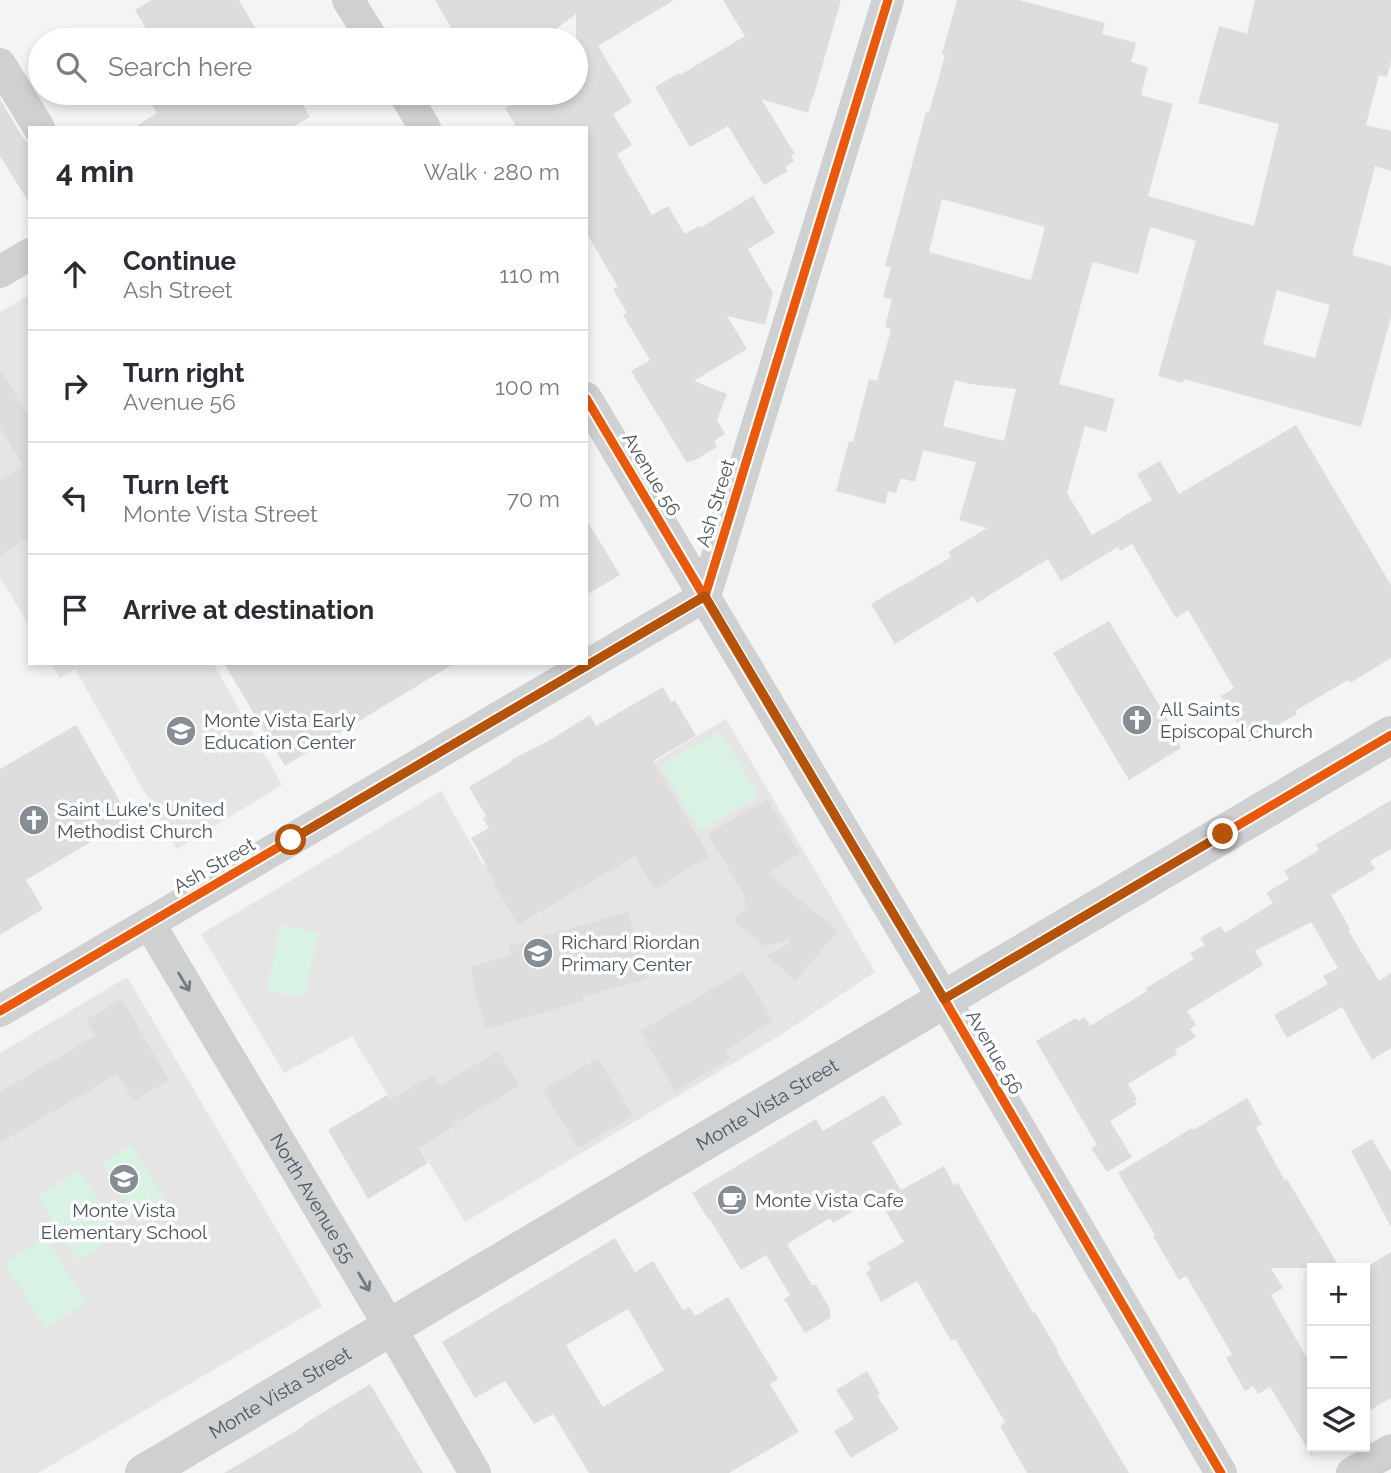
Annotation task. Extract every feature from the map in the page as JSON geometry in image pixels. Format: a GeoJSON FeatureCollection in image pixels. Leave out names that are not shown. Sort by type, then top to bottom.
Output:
{"type":"FeatureCollection","features":[{"type":"Feature","properties":{"kind":"street"},"geometry":{"type":"LineString","coordinates":[[348,0],[366,28]]}},
{"type":"Feature","properties":{"kind":"street","name":"Ash Street"},"geometry":{"type":"LineString","coordinates":[[588,665],[705,596],[888,0]]}},
{"type":"Feature","properties":{"kind":"street"},"geometry":{"type":"LineString","coordinates":[[0,64],[37,126]]}},
{"type":"Feature","properties":{"kind":"street"},"geometry":{"type":"LineString","coordinates":[[411,105],[424,126]]}},
{"type":"Feature","properties":{"kind":"street"},"geometry":{"type":"LineString","coordinates":[[0,272],[28,255]]}},
{"type":"Feature","properties":{"kind":"street","name":"Avenue 56"},"geometry":{"type":"LineString","coordinates":[[588,401],[944,999],[1221,1473]]}},
{"type":"Feature","properties":{"kind":"street","name":"Ash Street"},"geometry":{"type":"LineString","coordinates":[[0,1011],[588,665]]}},
{"type":"Feature","properties":{"kind":"street","name":"Monte Vista Street"},"geometry":{"type":"LineString","coordinates":[[144,1473],[1391,736]]}},
{"type":"Feature","properties":{"kind":"street","name":"North Avenue 55"},"geometry":{"type":"LineString","coordinates":[[149,923],[475,1473]]}},
{"type":"Feature","properties":{"kind":"street"},"geometry":{"type":"LineString","coordinates":[[1352,1473],[1391,1450]]}},
{"type":"Feature","properties":{"kind":"shaded area"},"geometry":{"type":"Polygon","coordinates":[[[28,296],[28,624],[0,577],[0,312],[28,296]]]}},
{"type":"Feature","properties":{"kind":"shaded area","name":"Monte Vista Early Education Center"},"geometry":{"type":"Polygon","coordinates":[[[52,665],[214,665],[282,785],[177,849],[75,669],[60,678],[52,665]]]}},
{"type":"Feature","properties":{"kind":"shaded area","name":"Richard Riordan Primary Center"},"geometry":{"type":"Polygon","coordinates":[[[726,719],[875,972],[779,1036],[465,1222],[352,1036],[284,1073],[201,934],[441,791],[483,865],[726,719]]]}},
{"type":"Feature","properties":{"kind":"shaded area","name":"Monte Vista Elementary School"},"geometry":{"type":"Polygon","coordinates":[[[127,977],[322,1306],[38,1473],[0,1473],[0,1053],[127,977]]]}},
{"type":"Feature","properties":{"kind":"green space"},"geometry":{"type":"Polygon","coordinates":[[[720,731],[759,796],[700,831],[661,766],[720,731]]]}},
{"type":"Feature","properties":{"kind":"green space"},"geometry":{"type":"Polygon","coordinates":[[[281,925],[318,932],[304,998],[267,991],[281,925]]]}},
{"type":"Feature","properties":{"kind":"green space"},"geometry":{"type":"Polygon","coordinates":[[[131,1145],[167,1203],[137,1222],[101,1163],[131,1145]]]}},
{"type":"Feature","properties":{"kind":"green space"},"geometry":{"type":"Polygon","coordinates":[[[79,1170],[119,1235],[78,1261],[37,1196],[79,1170]]]}},
{"type":"Feature","properties":{"kind":"green space"},"geometry":{"type":"Polygon","coordinates":[[[46,1237],[87,1303],[45,1328],[5,1263],[46,1237]]]}},
{"type":"Feature","properties":{"kind":"building"},"geometry":{"type":"Polygon","coordinates":[[[152,0],[239,0],[255,28],[146,28],[135,10],[152,0]]]}},
{"type":"Feature","properties":{"kind":"building"},"geometry":{"type":"Polygon","coordinates":[[[435,0],[674,0],[598,46],[632,102],[613,114],[632,145],[617,154],[652,215],[668,206],[685,234],[753,196],[775,233],[748,249],[773,293],[765,325],[727,316],[747,349],[694,381],[727,394],[717,420],[725,434],[714,441],[717,447],[694,461],[687,463],[631,371],[650,360],[623,315],[627,313],[613,289],[618,287],[588,235],[588,126],[516,126],[505,108],[510,105],[588,105],[588,28],[576,28],[576,14],[557,28],[451,28],[435,0]]]}},
{"type":"Feature","properties":{"kind":"building"},"geometry":{"type":"Polygon","coordinates":[[[723,0],[841,0],[808,113],[761,99],[795,154],[791,156],[794,161],[785,167],[788,171],[764,185],[728,126],[690,147],[655,87],[745,36],[723,0]]]}},
{"type":"Feature","properties":{"kind":"building"},"geometry":{"type":"Polygon","coordinates":[[[957,0],[1019,0],[1105,23],[1102,34],[1136,43],[1131,62],[1148,67],[1141,95],[1173,104],[1148,196],[1254,226],[1279,124],[1198,103],[1219,26],[1247,34],[1255,0],[1391,0],[1391,61],[1387,77],[1379,75],[1366,125],[1391,131],[1391,171],[1375,166],[1352,255],[1391,266],[1391,317],[1361,427],[1184,379],[1183,383],[1158,376],[1196,241],[1150,227],[1138,274],[1093,262],[1059,384],[1115,399],[1106,432],[1085,426],[1067,493],[1092,535],[1152,500],[1137,474],[1160,461],[1179,494],[1296,425],[1391,585],[1391,658],[1295,711],[1297,714],[1249,742],[1221,696],[1234,688],[1188,610],[1176,618],[1132,544],[1120,551],[1118,547],[1061,581],[1048,559],[977,603],[973,596],[895,644],[871,604],[951,557],[948,552],[987,528],[959,520],[976,462],[923,450],[915,482],[901,478],[896,493],[888,491],[885,504],[836,491],[849,441],[853,442],[869,379],[877,381],[891,329],[885,327],[892,299],[883,297],[891,267],[885,266],[926,112],[929,113],[945,55],[942,54],[957,0]],[[942,199],[929,252],[1031,280],[1045,227],[942,199]],[[1277,290],[1263,344],[1315,358],[1330,305],[1277,290]],[[955,380],[943,426],[1004,441],[1016,389],[955,380]]]}},
{"type":"Feature","properties":{"kind":"building"},"geometry":{"type":"Polygon","coordinates":[[[0,99],[28,142],[28,201],[0,156],[0,99]]]}},
{"type":"Feature","properties":{"kind":"building"},"geometry":{"type":"Polygon","coordinates":[[[152,105],[303,105],[310,117],[294,126],[136,126],[157,113],[152,105]]]}},
{"type":"Feature","properties":{"kind":"building"},"geometry":{"type":"Polygon","coordinates":[[[0,369],[28,416],[28,538],[0,555],[0,480],[23,466],[0,427],[0,369]]]}},
{"type":"Feature","properties":{"kind":"building"},"geometry":{"type":"Polygon","coordinates":[[[588,522],[620,575],[588,594],[588,522]]]}},
{"type":"Feature","properties":{"kind":"building"},"geometry":{"type":"Polygon","coordinates":[[[1109,621],[1177,735],[1175,736],[1181,748],[1129,780],[1053,653],[1109,621]]]}},
{"type":"Feature","properties":{"kind":"building"},"geometry":{"type":"Polygon","coordinates":[[[225,665],[452,665],[285,766],[225,665]]]}},
{"type":"Feature","properties":{"kind":"building"},"geometry":{"type":"Polygon","coordinates":[[[663,687],[671,702],[675,700],[696,736],[653,761],[709,856],[654,889],[635,856],[518,925],[471,838],[489,828],[483,818],[486,816],[469,787],[590,715],[596,726],[663,687]]]}},
{"type":"Feature","properties":{"kind":"building"},"geometry":{"type":"Polygon","coordinates":[[[76,725],[130,819],[26,880],[43,909],[0,935],[0,769],[76,725]]]}},
{"type":"Feature","properties":{"kind":"building"},"geometry":{"type":"Polygon","coordinates":[[[767,799],[800,854],[768,873],[838,931],[795,981],[767,956],[790,943],[789,940],[764,946],[734,921],[747,906],[742,902],[746,898],[708,834],[767,799]]]}},
{"type":"Feature","properties":{"kind":"building"},"geometry":{"type":"Polygon","coordinates":[[[1391,800],[1391,849],[1370,861],[1375,869],[1331,895],[1350,929],[1348,930],[1379,981],[1391,973],[1391,1048],[1372,1060],[1342,1007],[1287,1038],[1274,1015],[1328,984],[1323,976],[1338,968],[1311,922],[1255,951],[1263,965],[1187,1011],[1196,1025],[1190,1029],[1196,1037],[1175,1050],[1177,1054],[1128,1084],[1137,1104],[1110,1121],[1132,1157],[1107,1172],[1091,1148],[1097,1145],[1036,1041],[1076,1018],[1078,1021],[1085,1017],[1090,1026],[1147,991],[1146,988],[1194,959],[1190,953],[1205,945],[1200,938],[1220,926],[1225,933],[1273,903],[1266,893],[1289,879],[1284,871],[1319,850],[1316,845],[1391,800]]]}},
{"type":"Feature","properties":{"kind":"building"},"geometry":{"type":"Polygon","coordinates":[[[628,912],[647,979],[582,997],[584,1001],[486,1029],[470,967],[511,955],[509,946],[628,912]]]}},
{"type":"Feature","properties":{"kind":"building"},"geometry":{"type":"Polygon","coordinates":[[[743,971],[773,1021],[725,1050],[730,1059],[675,1091],[640,1031],[743,971]]]}},
{"type":"Feature","properties":{"kind":"building"},"geometry":{"type":"Polygon","coordinates":[[[122,999],[169,1080],[133,1101],[117,1074],[0,1143],[0,1092],[95,1036],[86,1020],[122,999]]]}},
{"type":"Feature","properties":{"kind":"building"},"geometry":{"type":"Polygon","coordinates":[[[499,1051],[519,1086],[419,1148],[428,1163],[368,1199],[328,1130],[387,1095],[390,1100],[433,1075],[439,1086],[499,1051]]]}},
{"type":"Feature","properties":{"kind":"building"},"geometry":{"type":"Polygon","coordinates":[[[598,1058],[633,1116],[578,1148],[543,1090],[598,1058]]]}},
{"type":"Feature","properties":{"kind":"building"},"geometry":{"type":"Polygon","coordinates":[[[884,1095],[902,1124],[872,1142],[901,1190],[944,1166],[954,1185],[958,1183],[1129,1473],[1027,1473],[1000,1426],[1005,1422],[955,1339],[951,1341],[917,1281],[881,1302],[866,1272],[871,1269],[867,1263],[904,1242],[878,1198],[833,1223],[830,1218],[787,1244],[830,1309],[830,1318],[805,1333],[784,1299],[790,1295],[766,1255],[741,1270],[692,1193],[816,1119],[823,1131],[884,1095]]]}},
{"type":"Feature","properties":{"kind":"building"},"geometry":{"type":"Polygon","coordinates":[[[1247,1098],[1262,1124],[1256,1128],[1285,1181],[1287,1179],[1337,1263],[1307,1263],[1307,1268],[1271,1268],[1283,1288],[1271,1295],[1307,1358],[1307,1448],[1270,1387],[1258,1394],[1253,1386],[1245,1391],[1226,1358],[1232,1354],[1186,1276],[1179,1280],[1118,1173],[1192,1128],[1193,1130],[1247,1098]]]}},
{"type":"Feature","properties":{"kind":"building"},"geometry":{"type":"Polygon","coordinates":[[[1372,1139],[1391,1172],[1391,1227],[1351,1151],[1372,1139]]]}},
{"type":"Feature","properties":{"kind":"building"},"geometry":{"type":"Polygon","coordinates":[[[615,1238],[635,1272],[653,1261],[683,1310],[689,1307],[695,1316],[728,1297],[778,1379],[770,1384],[799,1432],[729,1473],[589,1473],[553,1414],[534,1424],[505,1381],[475,1398],[442,1342],[615,1238]],[[628,1309],[566,1345],[603,1407],[664,1370],[628,1309]]]}},
{"type":"Feature","properties":{"kind":"building"},"geometry":{"type":"Polygon","coordinates":[[[1391,1252],[1391,1398],[1370,1410],[1370,1326],[1370,1265],[1391,1252]]]}},
{"type":"Feature","properties":{"kind":"building"},"geometry":{"type":"Polygon","coordinates":[[[867,1371],[880,1394],[877,1396],[899,1429],[851,1458],[834,1431],[854,1419],[836,1390],[867,1371]]]}},
{"type":"Feature","properties":{"kind":"building"},"geometry":{"type":"Polygon","coordinates":[[[370,1384],[423,1473],[224,1473],[304,1426],[370,1384]]]}},
{"type":"Feature","properties":{"kind":"tram line"},"geometry":{"type":"LineString","coordinates":[[1379,1473],[1391,1466]]}},
{"type":"Feature","properties":{"kind":"cycle path"},"geometry":{"type":"LineString","coordinates":[[588,665],[705,596],[888,0]]}},
{"type":"Feature","properties":{"kind":"cycle path"},"geometry":{"type":"LineString","coordinates":[[588,401],[944,999],[1221,1473]]}},
{"type":"Feature","properties":{"kind":"cycle path"},"geometry":{"type":"LineString","coordinates":[[0,1011],[588,665]]}},
{"type":"Feature","properties":{"kind":"cycle path"},"geometry":{"type":"LineString","coordinates":[[944,999],[1391,735]]}},
{"type":"Feature","properties":{"kind":"place","name":"All Saints Episcopal Church"},"geometry":{"type":"Point","coordinates":[1137,720]}},
{"type":"Feature","properties":{"kind":"place","name":"Monte Vista Early Education Center"},"geometry":{"type":"Point","coordinates":[181,731]}},
{"type":"Feature","properties":{"kind":"place","name":"Saint Luke's United Methodist Church"},"geometry":{"type":"Point","coordinates":[34,820]}},
{"type":"Feature","properties":{"kind":"place","name":"Richard Riordan Primary Center"},"geometry":{"type":"Point","coordinates":[538,953]}},
{"type":"Feature","properties":{"kind":"place","name":"Monte Vista Elementary School"},"geometry":{"type":"Point","coordinates":[124,1179]}},
{"type":"Feature","properties":{"kind":"place","name":"Monte Vista Cafe"},"geometry":{"type":"Point","coordinates":[732,1200]}},
{"type":"Feature","properties":{"kind":"route"},"geometry":{"type":"LineString","coordinates":[[291,840],[705,596],[944,999],[1223,834]]}}]}
